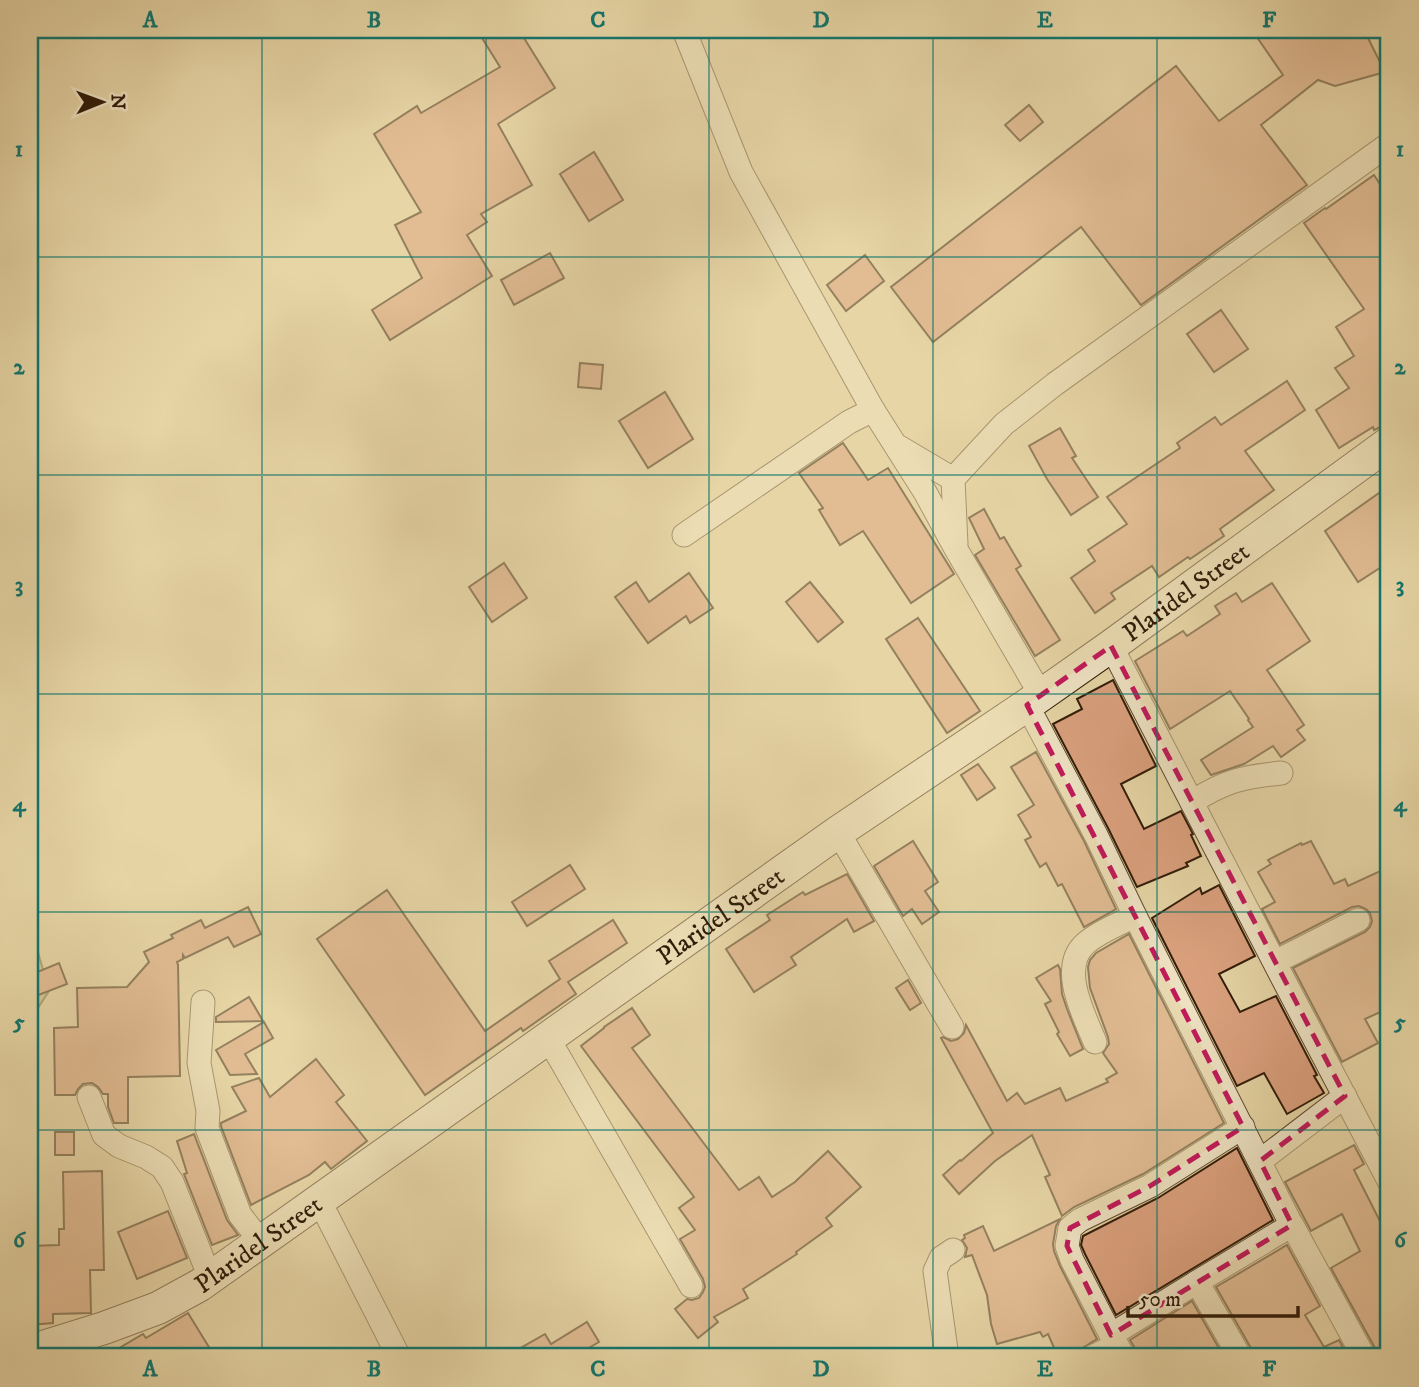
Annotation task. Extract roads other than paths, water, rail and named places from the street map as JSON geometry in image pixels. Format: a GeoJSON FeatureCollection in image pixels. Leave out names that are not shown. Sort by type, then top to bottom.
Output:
{"type":"FeatureCollection","features":[{"type":"Feature","properties":{"kind":"street"},"geometry":{"type":"LineString","coordinates":[[684,30],[741,172],[873,410],[926,492],[956,549],[1034,700],[1135,916],[1292,1226],[1364,1357]]}},
{"type":"Feature","properties":{"kind":"street"},"geometry":{"type":"LineString","coordinates":[[956,549],[953,479],[1004,424],[1055,384],[1389,144]]}},
{"type":"Feature","properties":{"kind":"street"},"geometry":{"type":"LineString","coordinates":[[684,535],[849,422],[873,410]]}},
{"type":"Feature","properties":{"kind":"street","name":"Plaridel Street"},"geometry":{"type":"LineString","coordinates":[[30,1351],[158,1308],[210,1278],[838,832],[1111,646],[1389,443]]}},
{"type":"Feature","properties":{"kind":"street"},"geometry":{"type":"LineString","coordinates":[[895,445],[953,479]]}},
{"type":"Feature","properties":{"kind":"street"},"geometry":{"type":"LineString","coordinates":[[1111,646],[1389,1181]]}},
{"type":"Feature","properties":{"kind":"street"},"geometry":{"type":"LineString","coordinates":[[1192,802],[1239,778],[1281,773]]}},
{"type":"Feature","properties":{"kind":"street"},"geometry":{"type":"LineString","coordinates":[[838,832],[952,1027]]}},
{"type":"Feature","properties":{"kind":"street"},"geometry":{"type":"LineString","coordinates":[[1095,1042],[1077,998],[1073,978],[1075,960],[1083,945],[1135,916]]}},
{"type":"Feature","properties":{"kind":"street"},"geometry":{"type":"LineString","coordinates":[[1275,962],[1358,920]]}},
{"type":"Feature","properties":{"kind":"street"},"geometry":{"type":"LineString","coordinates":[[203,1002],[199,1063],[208,1111],[207,1128],[240,1215],[261,1242]]}},
{"type":"Feature","properties":{"kind":"street"},"geometry":{"type":"LineString","coordinates":[[548,1038],[691,1286]]}},
{"type":"Feature","properties":{"kind":"street"},"geometry":{"type":"LineString","coordinates":[[1260,1161],[1345,1096]]}},
{"type":"Feature","properties":{"kind":"street"},"geometry":{"type":"LineString","coordinates":[[89,1097],[104,1135],[119,1146],[146,1157],[162,1167],[167,1174],[210,1278]]}},
{"type":"Feature","properties":{"kind":"street"},"geometry":{"type":"LineString","coordinates":[[1117,1346],[1066,1246],[1070,1228],[1080,1220],[1150,1186],[1243,1127]]}},
{"type":"Feature","properties":{"kind":"street"},"geometry":{"type":"LineString","coordinates":[[319,1200],[399,1357]]}},
{"type":"Feature","properties":{"kind":"street"},"geometry":{"type":"LineString","coordinates":[[1092,1357],[1117,1346],[1196,1282],[1292,1226]]}},
{"type":"Feature","properties":{"kind":"street"},"geometry":{"type":"LineString","coordinates":[[947,1357],[935,1271],[942,1258],[953,1250]]}},
{"type":"Feature","properties":{"kind":"street"},"geometry":{"type":"LineString","coordinates":[[1196,1282],[1240,1357]]}}]}
